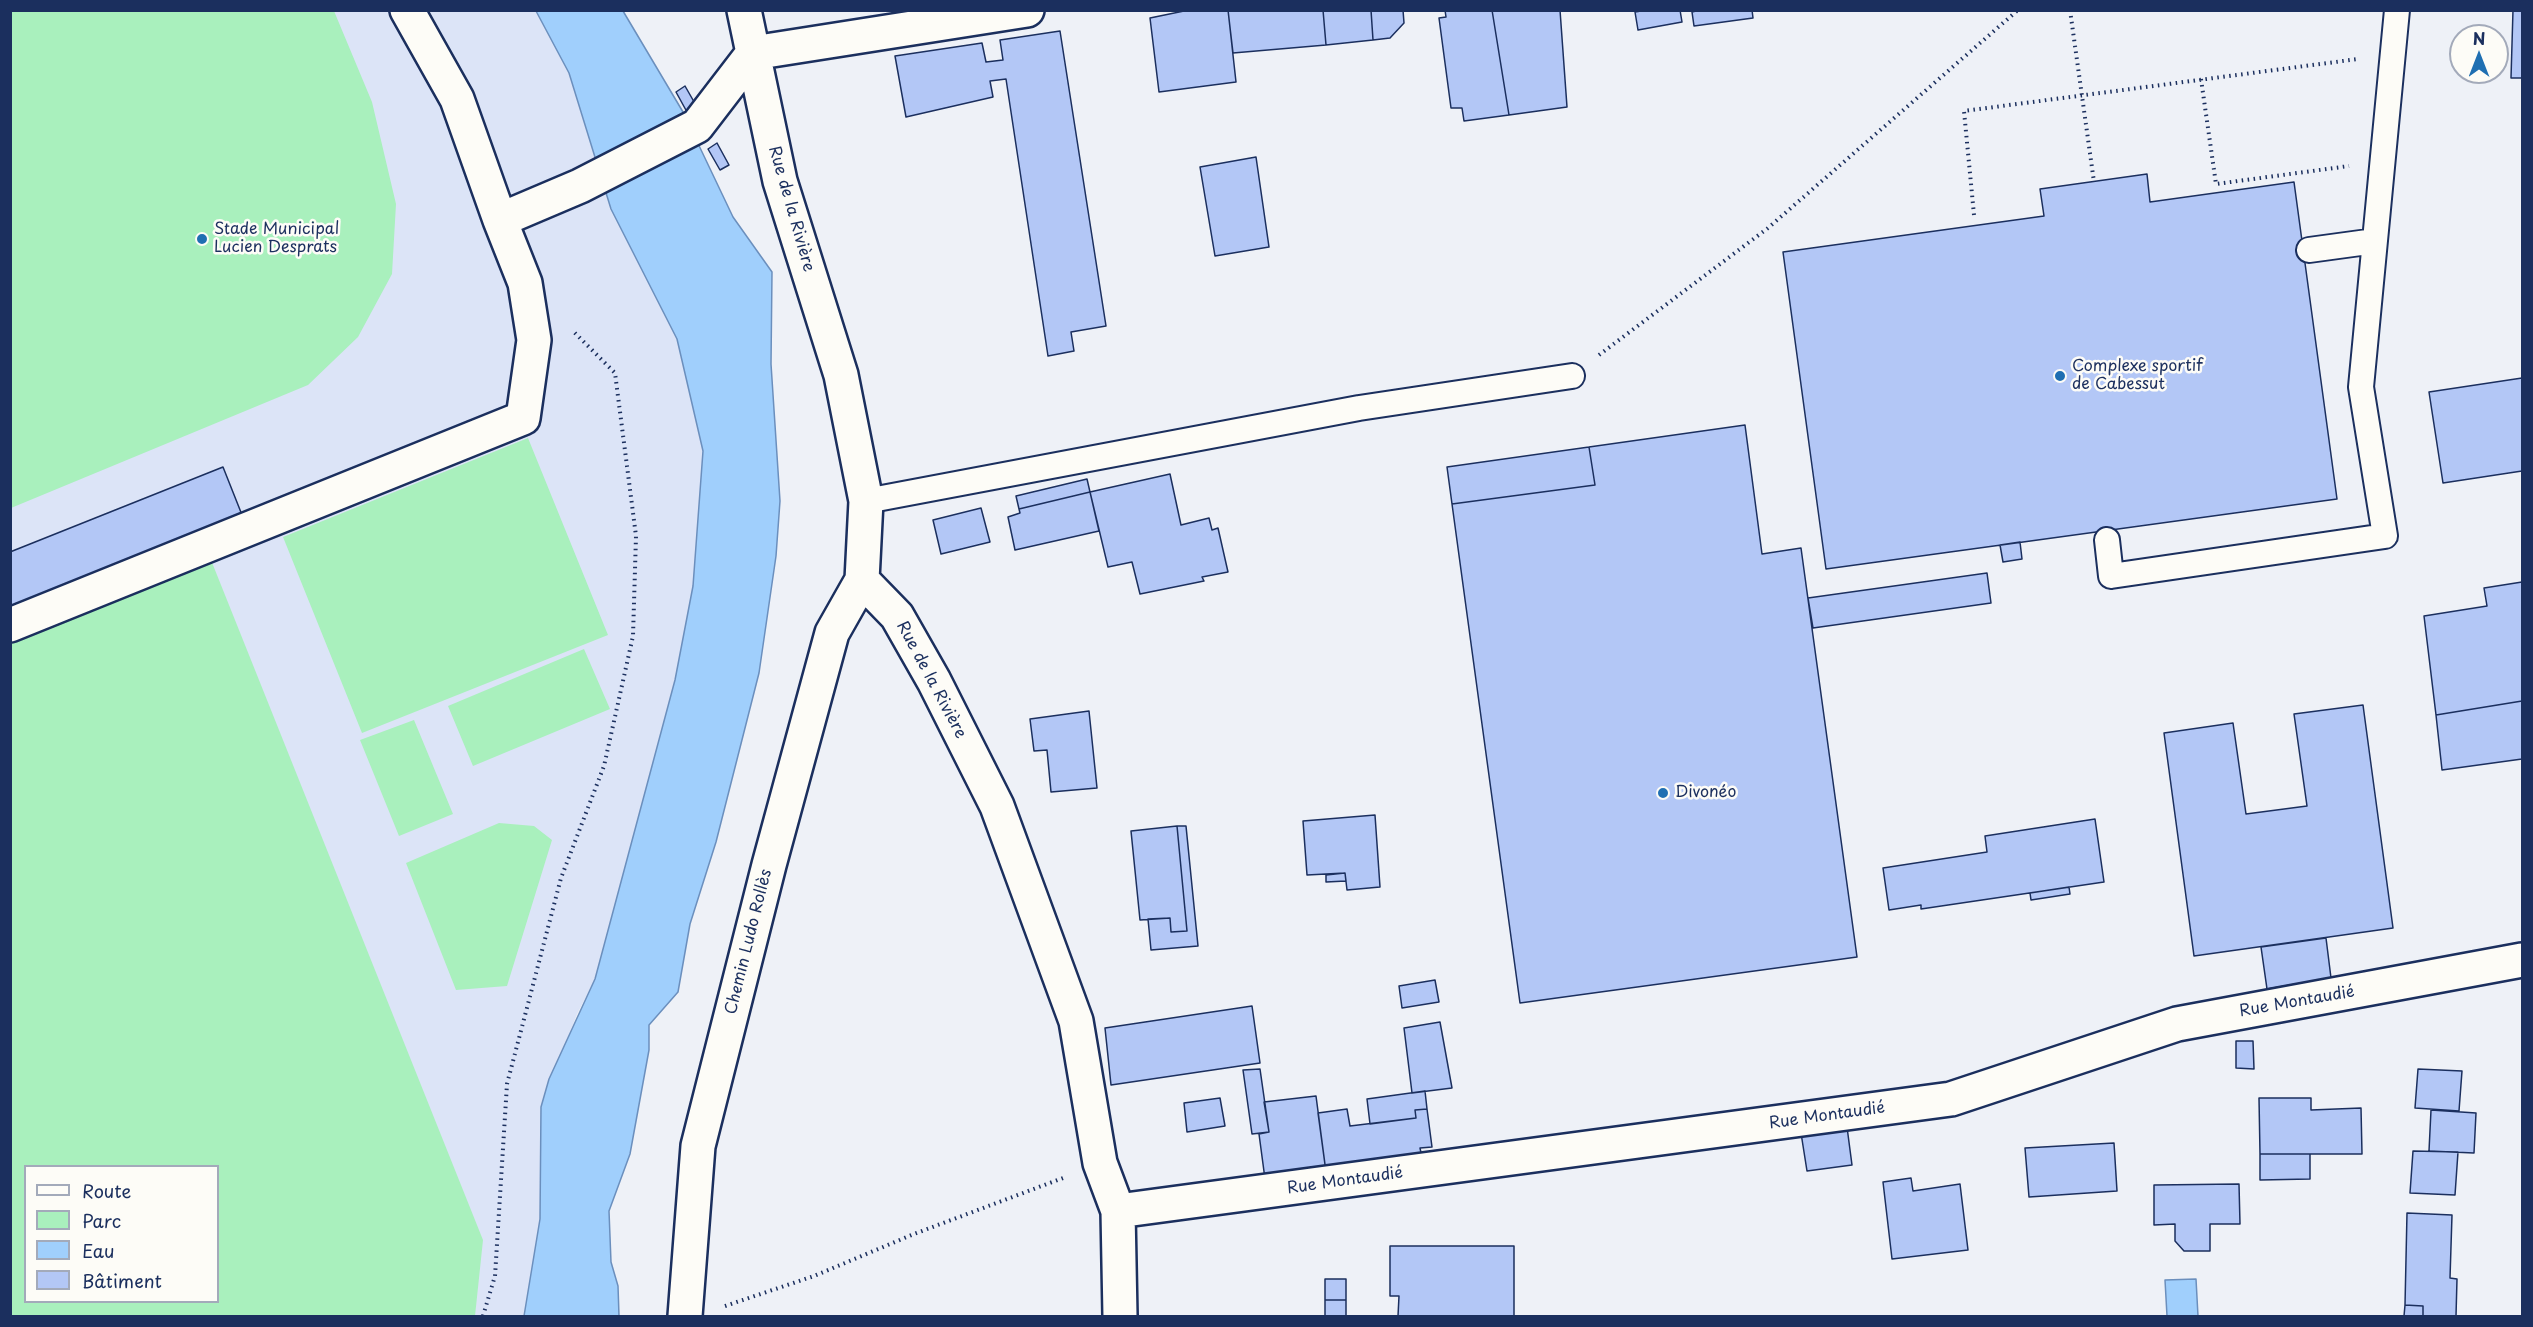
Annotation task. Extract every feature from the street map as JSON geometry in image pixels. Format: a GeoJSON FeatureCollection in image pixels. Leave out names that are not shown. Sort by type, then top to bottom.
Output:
{"type":"FeatureCollection","features":[{"type":"Feature","properties":{"kind":"street"},"geometry":{"type":"LineString","coordinates":[[10,625],[523,418],[534,340],[525,283],[457,99],[407,10]]}},
{"type":"Feature","properties":{"kind":"street","name":"Rue de la Rivière"},"geometry":{"type":"LineString","coordinates":[[744,10],[780,181],[841,375],[866,501],[862,580],[897,616],[934,681],[997,806],[1076,1021],[1100,1163],[1118,1211],[1120,1317]]}},
{"type":"Feature","properties":{"kind":"street"},"geometry":{"type":"LineString","coordinates":[[500,220],[580,186],[697,126],[753,53],[1027,10]]}},
{"type":"Feature","properties":{"kind":"street","name":"Chemin Ludo Rollès"},"geometry":{"type":"LineString","coordinates":[[686,1317],[698,1146],[775,842],[832,633],[862,580]]}},
{"type":"Feature","properties":{"kind":"street","name":"Rue Montaudié"},"geometry":{"type":"LineString","coordinates":[[1118,1211],[1951,1099],[2177,1024],[2523,960]]}},
{"type":"Feature","properties":{"kind":"lane"},"geometry":{"type":"LineString","coordinates":[[2107,540],[2110,576],[2385,536],[2361,387],[2397,10]]}},
{"type":"Feature","properties":{"kind":"lane"},"geometry":{"type":"LineString","coordinates":[[2309,250],[2375,241]]}},
{"type":"Feature","properties":{"kind":"lane"},"geometry":{"type":"LineString","coordinates":[[866,501],[1359,408],[1572,375]]}},
{"type":"Feature","properties":{"kind":"path"},"geometry":{"type":"LineString","coordinates":[[1572,375],[1768,228],[2018,10]]}},
{"type":"Feature","properties":{"kind":"path"},"geometry":{"type":"LineString","coordinates":[[2070,10],[2094,182]]}},
{"type":"Feature","properties":{"kind":"path"},"geometry":{"type":"LineString","coordinates":[[1974,215],[1964,111],[2393,54]]}},
{"type":"Feature","properties":{"kind":"path"},"geometry":{"type":"LineString","coordinates":[[2201,79],[2216,184],[2383,161]]}},
{"type":"Feature","properties":{"kind":"path"},"geometry":{"type":"LineString","coordinates":[[483,1317],[495,1276],[507,1084],[561,878],[604,766],[633,636],[636,536],[615,373],[525,283]]}},
{"type":"Feature","properties":{"kind":"path"},"geometry":{"type":"LineString","coordinates":[[718,1309],[814,1276],[914,1234],[1100,1163]]}},
{"type":"Feature","properties":{"kind":"shaded area"},"geometry":{"type":"Polygon","coordinates":[[[10,11],[536,11],[569,73],[611,209],[677,339],[703,451],[693,586],[675,680],[606,943],[595,979],[577,1014],[541,1107],[540,1219],[524,1316],[11,1316],[10,11]]]}},
{"type":"Feature","properties":{"kind":"green space","name":"Stade Municipal Lucien Desprats"},"geometry":{"type":"Polygon","coordinates":[[[11,10],[334,11],[372,102],[396,204],[392,274],[358,337],[308,385],[11,508],[11,10]]]}},
{"type":"Feature","properties":{"kind":"green space"},"geometry":{"type":"Polygon","coordinates":[[[528,438],[608,635],[362,733],[283,537],[528,438]]]}},
{"type":"Feature","properties":{"kind":"green space"},"geometry":{"type":"Polygon","coordinates":[[[211,560],[483,1240],[475,1316],[11,1316],[11,641],[211,560]]]}},
{"type":"Feature","properties":{"kind":"green space"},"geometry":{"type":"Polygon","coordinates":[[[584,649],[610,709],[473,766],[448,706],[584,649]]]}},
{"type":"Feature","properties":{"kind":"green space"},"geometry":{"type":"Polygon","coordinates":[[[414,720],[453,814],[399,836],[360,740],[414,720]]]}},
{"type":"Feature","properties":{"kind":"green space"},"geometry":{"type":"Polygon","coordinates":[[[499,823],[534,826],[552,840],[507,986],[456,990],[406,863],[499,823]]]}},
{"type":"Feature","properties":{"kind":"water"},"geometry":{"type":"Polygon","coordinates":[[[536,11],[623,11],[683,112],[733,217],[772,272],[771,364],[780,501],[776,556],[759,673],[716,842],[690,924],[678,992],[649,1025],[649,1050],[630,1154],[609,1211],[611,1262],[618,1286],[619,1316],[524,1316],[540,1219],[541,1107],[549,1079],[595,979],[675,680],[693,586],[703,451],[677,339],[611,209],[569,73],[536,11]]]}},
{"type":"Feature","properties":{"kind":"water"},"geometry":{"type":"Polygon","coordinates":[[[2196,1279],[2198,1316],[2167,1316],[2165,1280],[2196,1279]]]}},
{"type":"Feature","properties":{"kind":"building"},"geometry":{"type":"Polygon","coordinates":[[[1228,10],[1323,10],[1326,45],[1233,53],[1228,10]]]}},
{"type":"Feature","properties":{"kind":"building"},"geometry":{"type":"Polygon","coordinates":[[[1228,10],[1236,82],[1159,92],[1150,18],[1184,11],[1228,10]]]}},
{"type":"Feature","properties":{"kind":"building"},"geometry":{"type":"Polygon","coordinates":[[[1323,10],[1371,10],[1373,40],[1326,45],[1323,10]]]}},
{"type":"Feature","properties":{"kind":"building"},"geometry":{"type":"Polygon","coordinates":[[[1371,10],[1403,10],[1404,23],[1390,38],[1373,40],[1371,10]]]}},
{"type":"Feature","properties":{"kind":"building"},"geometry":{"type":"Polygon","coordinates":[[[1445,10],[1492,10],[1509,115],[1464,121],[1462,108],[1451,108],[1439,18],[1446,17],[1445,10]]]}},
{"type":"Feature","properties":{"kind":"building"},"geometry":{"type":"Polygon","coordinates":[[[1492,10],[1560,10],[1567,107],[1509,115],[1492,10]]]}},
{"type":"Feature","properties":{"kind":"building"},"geometry":{"type":"Polygon","coordinates":[[[1680,10],[1682,22],[1638,30],[1635,12],[1680,10]]]}},
{"type":"Feature","properties":{"kind":"building"},"geometry":{"type":"Polygon","coordinates":[[[1752,10],[1753,18],[1694,26],[1692,12],[1752,10]]]}},
{"type":"Feature","properties":{"kind":"building"},"geometry":{"type":"Polygon","coordinates":[[[2513,10],[2522,10],[2522,78],[2511,78],[2513,10]]]}},
{"type":"Feature","properties":{"kind":"building"},"geometry":{"type":"Polygon","coordinates":[[[1060,31],[1106,326],[1071,332],[1074,351],[1048,356],[1006,79],[990,81],[993,97],[906,117],[895,56],[982,43],[986,62],[1003,60],[1000,40],[1060,31]]]}},
{"type":"Feature","properties":{"kind":"building"},"geometry":{"type":"Polygon","coordinates":[[[685,86],[697,107],[687,112],[676,92],[685,86]]]}},
{"type":"Feature","properties":{"kind":"building"},"geometry":{"type":"Polygon","coordinates":[[[717,143],[729,165],[720,170],[708,149],[717,143]]]}},
{"type":"Feature","properties":{"kind":"building"},"geometry":{"type":"Polygon","coordinates":[[[1256,157],[1269,247],[1215,256],[1200,167],[1256,157]]]}},
{"type":"Feature","properties":{"kind":"building","name":"Complexe sportif de Cabessut"},"geometry":{"type":"Polygon","coordinates":[[[2147,174],[2150,202],[2294,182],[2337,499],[1826,569],[1783,252],[2044,216],[2040,189],[2147,174]]]}},
{"type":"Feature","properties":{"kind":"building"},"geometry":{"type":"Polygon","coordinates":[[[2522,378],[2522,471],[2443,483],[2429,392],[2522,378]]]}},
{"type":"Feature","properties":{"kind":"building","name":"Divonéo"},"geometry":{"type":"Polygon","coordinates":[[[1745,425],[1762,554],[1801,548],[1857,957],[1520,1003],[1452,504],[1595,485],[1589,447],[1745,425]]]}},
{"type":"Feature","properties":{"kind":"building"},"geometry":{"type":"Polygon","coordinates":[[[1589,447],[1595,485],[1452,504],[1447,467],[1589,447]]]}},
{"type":"Feature","properties":{"kind":"building"},"geometry":{"type":"Polygon","coordinates":[[[223,467],[246,525],[10,620],[10,552],[223,467]]]}},
{"type":"Feature","properties":{"kind":"building"},"geometry":{"type":"Polygon","coordinates":[[[1170,474],[1181,525],[1209,518],[1212,530],[1218,528],[1228,572],[1202,577],[1204,581],[1140,594],[1132,562],[1108,567],[1090,492],[1170,474]]]}},
{"type":"Feature","properties":{"kind":"building"},"geometry":{"type":"Polygon","coordinates":[[[1087,479],[1090,492],[1019,509],[1016,496],[1087,479]]]}},
{"type":"Feature","properties":{"kind":"building"},"geometry":{"type":"Polygon","coordinates":[[[1090,492],[1099,531],[1015,550],[1008,517],[1020,513],[1019,509],[1090,492]]]}},
{"type":"Feature","properties":{"kind":"building"},"geometry":{"type":"Polygon","coordinates":[[[981,508],[990,542],[941,554],[933,520],[981,508]]]}},
{"type":"Feature","properties":{"kind":"building"},"geometry":{"type":"Polygon","coordinates":[[[2020,542],[2022,559],[2003,562],[2000,545],[2020,542]]]}},
{"type":"Feature","properties":{"kind":"building"},"geometry":{"type":"Polygon","coordinates":[[[1987,573],[1991,603],[1813,628],[1808,598],[1987,573]]]}},
{"type":"Feature","properties":{"kind":"building"},"geometry":{"type":"Polygon","coordinates":[[[2522,582],[2522,701],[2436,715],[2424,616],[2487,606],[2484,588],[2522,582]]]}},
{"type":"Feature","properties":{"kind":"building"},"geometry":{"type":"Polygon","coordinates":[[[2522,701],[2522,759],[2442,770],[2436,715],[2522,701]]]}},
{"type":"Feature","properties":{"kind":"building"},"geometry":{"type":"Polygon","coordinates":[[[2363,705],[2393,928],[2194,956],[2164,733],[2233,723],[2246,814],[2307,806],[2294,714],[2363,705]]]}},
{"type":"Feature","properties":{"kind":"building"},"geometry":{"type":"Polygon","coordinates":[[[1089,711],[1097,788],[1051,792],[1047,750],[1034,751],[1030,719],[1089,711]]]}},
{"type":"Feature","properties":{"kind":"building"},"geometry":{"type":"Polygon","coordinates":[[[1375,815],[1380,887],[1347,890],[1345,873],[1307,875],[1303,821],[1375,815]]]}},
{"type":"Feature","properties":{"kind":"building"},"geometry":{"type":"Polygon","coordinates":[[[2095,819],[2104,882],[1921,909],[1921,905],[1889,910],[1883,868],[1987,852],[1985,836],[2095,819]]]}},
{"type":"Feature","properties":{"kind":"building"},"geometry":{"type":"Polygon","coordinates":[[[1177,826],[1187,931],[1171,932],[1170,918],[1140,920],[1131,831],[1177,826]]]}},
{"type":"Feature","properties":{"kind":"building"},"geometry":{"type":"Polygon","coordinates":[[[1177,826],[1186,826],[1198,946],[1151,950],[1148,919],[1170,918],[1171,932],[1187,931],[1177,826]]]}},
{"type":"Feature","properties":{"kind":"building"},"geometry":{"type":"Polygon","coordinates":[[[1345,873],[1346,881],[1326,882],[1326,875],[1345,873]]]}},
{"type":"Feature","properties":{"kind":"building"},"geometry":{"type":"Polygon","coordinates":[[[2069,887],[2070,894],[2031,900],[2030,893],[2069,887]]]}},
{"type":"Feature","properties":{"kind":"building"},"geometry":{"type":"Polygon","coordinates":[[[2326,938],[2331,978],[2267,989],[2261,947],[2326,938]]]}},
{"type":"Feature","properties":{"kind":"building"},"geometry":{"type":"Polygon","coordinates":[[[1435,980],[1439,1002],[1402,1008],[1399,986],[1435,980]]]}},
{"type":"Feature","properties":{"kind":"building"},"geometry":{"type":"Polygon","coordinates":[[[1252,1006],[1260,1063],[1111,1085],[1105,1028],[1252,1006]]]}},
{"type":"Feature","properties":{"kind":"building"},"geometry":{"type":"Polygon","coordinates":[[[1440,1022],[1452,1088],[1412,1093],[1404,1028],[1440,1022]]]}},
{"type":"Feature","properties":{"kind":"building"},"geometry":{"type":"Polygon","coordinates":[[[2236,1041],[2253,1041],[2254,1069],[2236,1068],[2236,1041]]]}},
{"type":"Feature","properties":{"kind":"building"},"geometry":{"type":"Polygon","coordinates":[[[1260,1069],[1269,1132],[1252,1134],[1243,1070],[1260,1069]]]}},
{"type":"Feature","properties":{"kind":"building"},"geometry":{"type":"Polygon","coordinates":[[[2418,1069],[2462,1071],[2459,1111],[2415,1108],[2418,1069]]]}},
{"type":"Feature","properties":{"kind":"building"},"geometry":{"type":"Polygon","coordinates":[[[1425,1091],[1427,1109],[1415,1110],[1416,1118],[1370,1124],[1367,1099],[1425,1091]]]}},
{"type":"Feature","properties":{"kind":"building"},"geometry":{"type":"Polygon","coordinates":[[[1316,1096],[1326,1172],[1265,1179],[1259,1134],[1269,1132],[1264,1102],[1316,1096]]]}},
{"type":"Feature","properties":{"kind":"building"},"geometry":{"type":"Polygon","coordinates":[[[1220,1098],[1225,1126],[1187,1132],[1184,1103],[1220,1098]]]}},
{"type":"Feature","properties":{"kind":"building"},"geometry":{"type":"Polygon","coordinates":[[[2259,1098],[2311,1098],[2311,1110],[2361,1108],[2362,1154],[2260,1154],[2259,1098]]]}},
{"type":"Feature","properties":{"kind":"building"},"geometry":{"type":"Polygon","coordinates":[[[1347,1109],[1350,1126],[1416,1118],[1415,1110],[1427,1109],[1432,1147],[1420,1148],[1423,1162],[1326,1172],[1318,1113],[1347,1109]]]}},
{"type":"Feature","properties":{"kind":"building"},"geometry":{"type":"Polygon","coordinates":[[[2431,1110],[2476,1113],[2474,1153],[2429,1151],[2431,1110]]]}},
{"type":"Feature","properties":{"kind":"building"},"geometry":{"type":"Polygon","coordinates":[[[1847,1127],[1852,1165],[1807,1171],[1801,1133],[1847,1127]]]}},
{"type":"Feature","properties":{"kind":"building"},"geometry":{"type":"Polygon","coordinates":[[[2114,1143],[2117,1191],[2029,1197],[2025,1148],[2114,1143]]]}},
{"type":"Feature","properties":{"kind":"building"},"geometry":{"type":"Polygon","coordinates":[[[2413,1151],[2458,1152],[2455,1195],[2410,1193],[2413,1151]]]}},
{"type":"Feature","properties":{"kind":"building"},"geometry":{"type":"Polygon","coordinates":[[[2260,1154],[2310,1154],[2310,1179],[2260,1180],[2260,1154]]]}},
{"type":"Feature","properties":{"kind":"building"},"geometry":{"type":"Polygon","coordinates":[[[1911,1178],[1913,1191],[1960,1184],[1968,1250],[1892,1259],[1883,1182],[1911,1178]]]}},
{"type":"Feature","properties":{"kind":"building"},"geometry":{"type":"Polygon","coordinates":[[[2239,1184],[2240,1224],[2210,1224],[2210,1251],[2184,1251],[2175,1241],[2175,1224],[2154,1225],[2154,1185],[2239,1184]]]}},
{"type":"Feature","properties":{"kind":"building"},"geometry":{"type":"Polygon","coordinates":[[[2407,1213],[2452,1215],[2450,1278],[2457,1279],[2456,1316],[2423,1316],[2423,1306],[2405,1305],[2407,1213]]]}},
{"type":"Feature","properties":{"kind":"building"},"geometry":{"type":"Polygon","coordinates":[[[1390,1246],[1514,1246],[1514,1316],[1398,1316],[1399,1296],[1390,1296],[1390,1246]]]}},
{"type":"Feature","properties":{"kind":"building"},"geometry":{"type":"Polygon","coordinates":[[[1325,1279],[1346,1279],[1346,1300],[1325,1300],[1325,1279]]]}},
{"type":"Feature","properties":{"kind":"building"},"geometry":{"type":"Polygon","coordinates":[[[1325,1300],[1346,1300],[1346,1316],[1325,1316],[1325,1300]]]}},
{"type":"Feature","properties":{"kind":"building"},"geometry":{"type":"Polygon","coordinates":[[[2405,1305],[2423,1306],[2423,1316],[2404,1316],[2405,1305]]]}},
{"type":"Feature","properties":{"kind":"place","name":"Stade Municipal Lucien Desprats"},"geometry":{"type":"Point","coordinates":[202,239]}},
{"type":"Feature","properties":{"kind":"place","name":"Complexe sportif de Cabessut"},"geometry":{"type":"Point","coordinates":[2060,376]}},
{"type":"Feature","properties":{"kind":"place","name":"Divonéo"},"geometry":{"type":"Point","coordinates":[1663,793]}}]}
